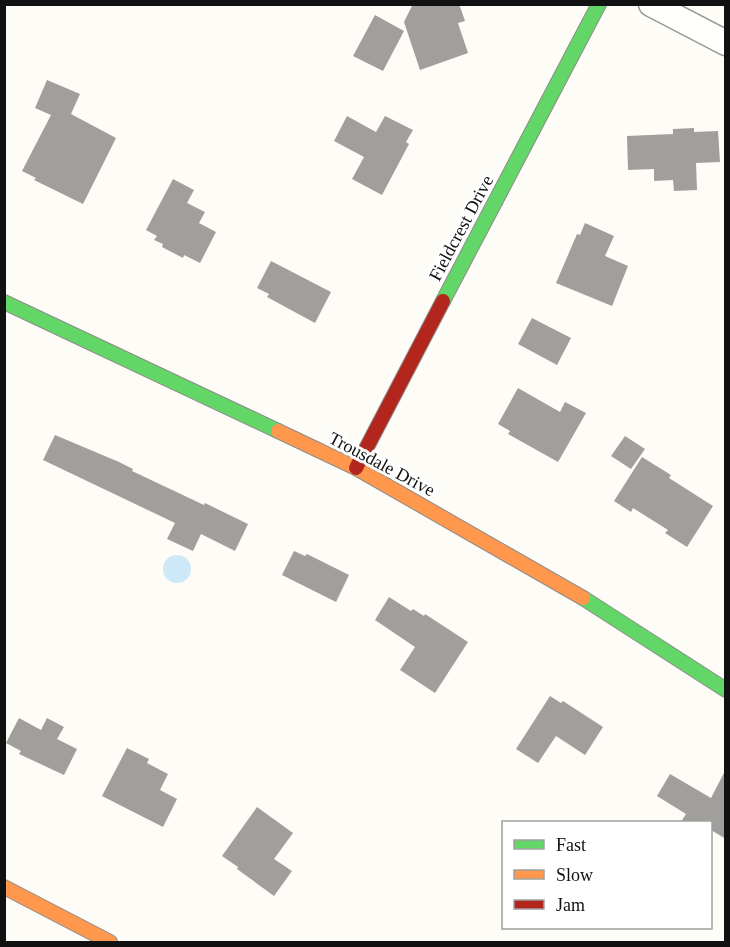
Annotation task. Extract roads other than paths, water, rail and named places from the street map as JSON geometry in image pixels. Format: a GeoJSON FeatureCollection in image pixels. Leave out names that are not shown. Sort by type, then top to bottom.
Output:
{"type":"FeatureCollection","features":[{"type":"Feature","properties":{"kind":"street","name":"Fieldcrest Drive"},"geometry":{"type":"LineString","coordinates":[[356,468],[599,4]]}},
{"type":"Feature","properties":{"kind":"street"},"geometry":{"type":"LineString","coordinates":[[651,4],[726,43]]}},
{"type":"Feature","properties":{"kind":"street","name":"Trousdale Drive"},"geometry":{"type":"LineString","coordinates":[[4,302],[356,468],[565,586],[726,690]]}},
{"type":"Feature","properties":{"kind":"street"},"geometry":{"type":"LineString","coordinates":[[4,887],[110,942]]}},
{"type":"Feature","properties":{"kind":"water"},"geometry":{"type":"Polygon","coordinates":[[[177,555],[187,559],[191,569],[187,579],[177,583],[167,579],[163,569],[167,559],[177,555]]]}}]}
